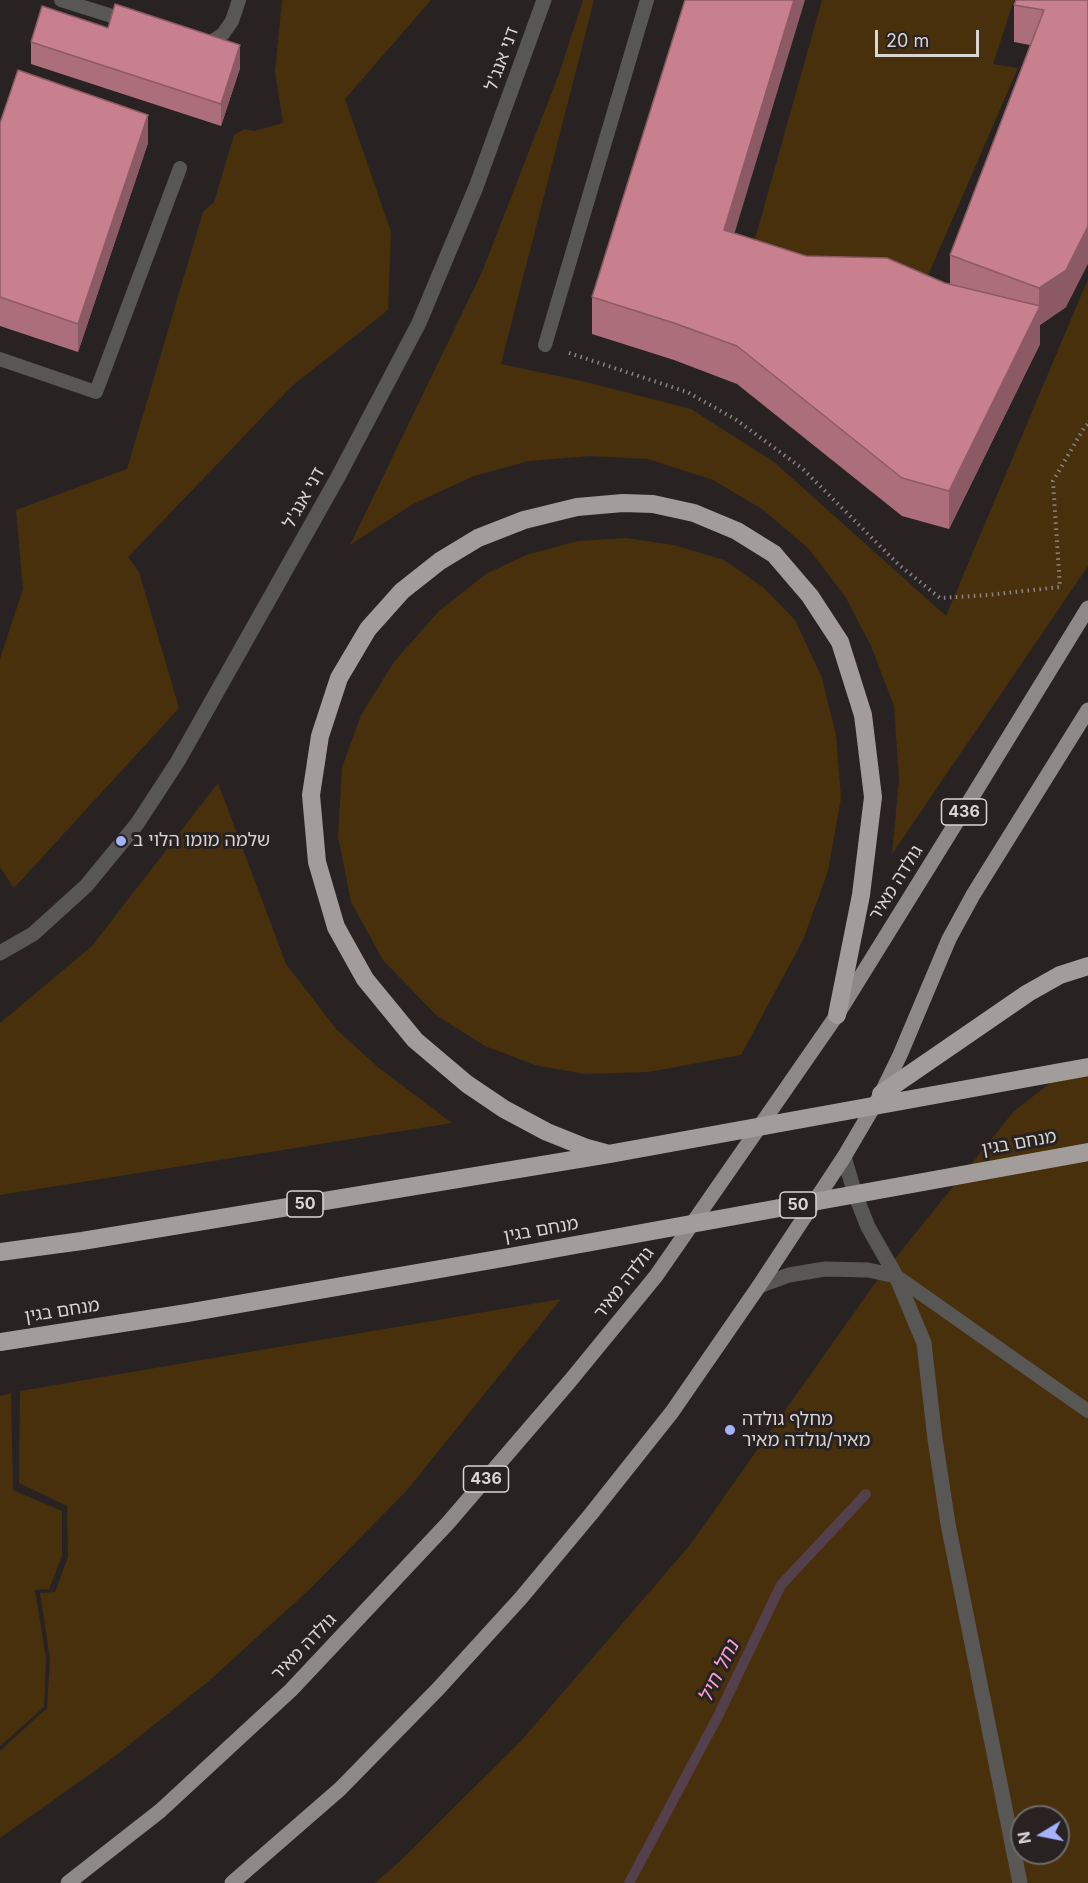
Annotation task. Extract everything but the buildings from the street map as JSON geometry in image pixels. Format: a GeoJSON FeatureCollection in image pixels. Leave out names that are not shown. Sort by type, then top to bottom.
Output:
{"type":"FeatureCollection","features":[{"type":"Feature","properties":{"kind":"highway"},"geometry":{"type":"LineString","coordinates":[[609,1154],[547,1132],[504,1109],[467,1084],[416,1040],[365,979],[336,927],[317,862],[311,795],[320,736],[339,678],[368,629],[402,591],[440,561],[478,538],[524,520],[577,507],[623,503],[653,504],[694,513],[737,531],[774,555],[810,596],[840,642],[862,715],[873,797],[861,895],[837,1015]]}},
{"type":"Feature","properties":{"kind":"highway"},"geometry":{"type":"LineString","coordinates":[[880,1094],[1028,993],[1060,975],[1088,966]]}},
{"type":"Feature","properties":{"kind":"highway","name":"50"},"geometry":{"type":"LineString","coordinates":[[0,1252],[82,1241],[609,1154],[1088,1066]]}},
{"type":"Feature","properties":{"kind":"highway","name":"מנחם בגין"},"geometry":{"type":"LineString","coordinates":[[0,1342],[509,1257],[1088,1152]]}},
{"type":"Feature","properties":{"kind":"main road","name":"גולדה מאיר"},"geometry":{"type":"LineString","coordinates":[[68,1883],[160,1811],[291,1690],[448,1522],[570,1381],[656,1276],[837,1015],[1088,608]]}},
{"type":"Feature","properties":{"kind":"main road","name":"436"},"geometry":{"type":"LineString","coordinates":[[232,1883],[340,1790],[438,1689],[521,1598],[672,1412],[844,1157],[904,1047],[958,921],[1088,710]]}},
{"type":"Feature","properties":{"kind":"street","name":"דני אנג'ל"},"geometry":{"type":"LineString","coordinates":[[0,953],[33,934],[86,886],[137,824],[178,761],[338,477],[418,323],[476,187],[544,0]]}},
{"type":"Feature","properties":{"kind":"street"},"geometry":{"type":"LineString","coordinates":[[844,1157],[868,1227],[896,1276],[924,1343],[948,1524],[1020,1883]]}},
{"type":"Feature","properties":{"kind":"street"},"geometry":{"type":"LineString","coordinates":[[759,1286],[789,1275],[825,1269],[868,1270],[896,1276]]}},
{"type":"Feature","properties":{"kind":"lane"},"geometry":{"type":"LineString","coordinates":[[61,0],[139,24]]}},
{"type":"Feature","properties":{"kind":"lane"},"geometry":{"type":"LineString","coordinates":[[184,38],[195,42],[211,42],[223,34],[232,21],[238,0]]}},
{"type":"Feature","properties":{"kind":"lane"},"geometry":{"type":"LineString","coordinates":[[545,345],[647,0]]}},
{"type":"Feature","properties":{"kind":"lane"},"geometry":{"type":"LineString","coordinates":[[0,359],[96,392],[180,168]]}},
{"type":"Feature","properties":{"kind":"lane"},"geometry":{"type":"LineString","coordinates":[[896,1276],[1088,1411]]}},
{"type":"Feature","properties":{"kind":"path"},"geometry":{"type":"LineString","coordinates":[[545,345],[687,392],[735,419],[803,469],[899,565],[940,598],[1060,587],[1053,481],[1088,424]]}},
{"type":"Feature","properties":{"kind":"shaded area"},"geometry":{"type":"Polygon","coordinates":[[[282,0],[431,0],[345,99],[391,232],[388,310],[292,386],[128,557],[139,572],[179,708],[14,888],[0,867],[0,659],[23,589],[16,510],[127,469],[203,212],[214,202],[234,135],[244,129],[254,131],[283,123],[275,72],[282,0]]]}},
{"type":"Feature","properties":{"kind":"shaded area"},"geometry":{"type":"Polygon","coordinates":[[[583,0],[594,0],[501,364],[586,382],[691,409],[774,462],[946,616],[1088,279],[1088,566],[892,854],[899,780],[894,706],[871,646],[846,598],[809,549],[762,509],[713,480],[648,459],[590,456],[529,461],[474,476],[413,504],[350,545],[482,272],[559,74],[583,0]]]}},
{"type":"Feature","properties":{"kind":"shaded area"},"geometry":{"type":"Polygon","coordinates":[[[822,0],[1014,0],[993,64],[1018,68],[923,287],[748,264],[822,0]]]}},
{"type":"Feature","properties":{"kind":"shaded area"},"geometry":{"type":"Polygon","coordinates":[[[626,538],[674,545],[724,560],[764,588],[795,620],[822,678],[836,735],[841,798],[828,871],[803,940],[741,1055],[648,1072],[584,1074],[535,1065],[485,1046],[436,1015],[383,960],[351,902],[338,836],[342,768],[361,715],[394,662],[439,611],[486,574],[526,555],[578,541],[626,538]]]}},
{"type":"Feature","properties":{"kind":"shaded area"},"geometry":{"type":"Polygon","coordinates":[[[218,783],[286,964],[337,1030],[379,1068],[452,1123],[0,1195],[0,1023],[92,946],[218,783]]]}},
{"type":"Feature","properties":{"kind":"shaded area"},"geometry":{"type":"Polygon","coordinates":[[[1088,1067],[1088,1883],[375,1883],[521,1741],[690,1545],[873,1286],[1014,1111],[1058,1077],[1088,1067]]]}},
{"type":"Feature","properties":{"kind":"shaded area"},"geometry":{"type":"Polygon","coordinates":[[[561,1299],[407,1490],[312,1587],[210,1680],[114,1757],[0,1838],[0,1751],[47,1708],[50,1659],[40,1593],[55,1592],[68,1557],[67,1506],[19,1483],[20,1391],[561,1299]]]}},
{"type":"Feature","properties":{"kind":"shaded area"},"geometry":{"type":"Polygon","coordinates":[[[11,1393],[13,1490],[62,1511],[62,1556],[49,1589],[35,1590],[46,1658],[44,1707],[0,1746],[0,1396],[11,1393]]]}},
{"type":"Feature","properties":{"kind":"waterway","name":"נחל חיל"},"geometry":{"type":"LineString","coordinates":[[629,1883],[718,1716],[781,1585],[866,1494]]}},
{"type":"Feature","properties":{"kind":"place","name":"שלמה מומו הלוי ב"},"geometry":{"type":"Point","coordinates":[121,841]}},
{"type":"Feature","properties":{"kind":"place","name":"מחלף גולדה מאיר/גולדה מאיר"},"geometry":{"type":"Point","coordinates":[730,1430]}}]}
